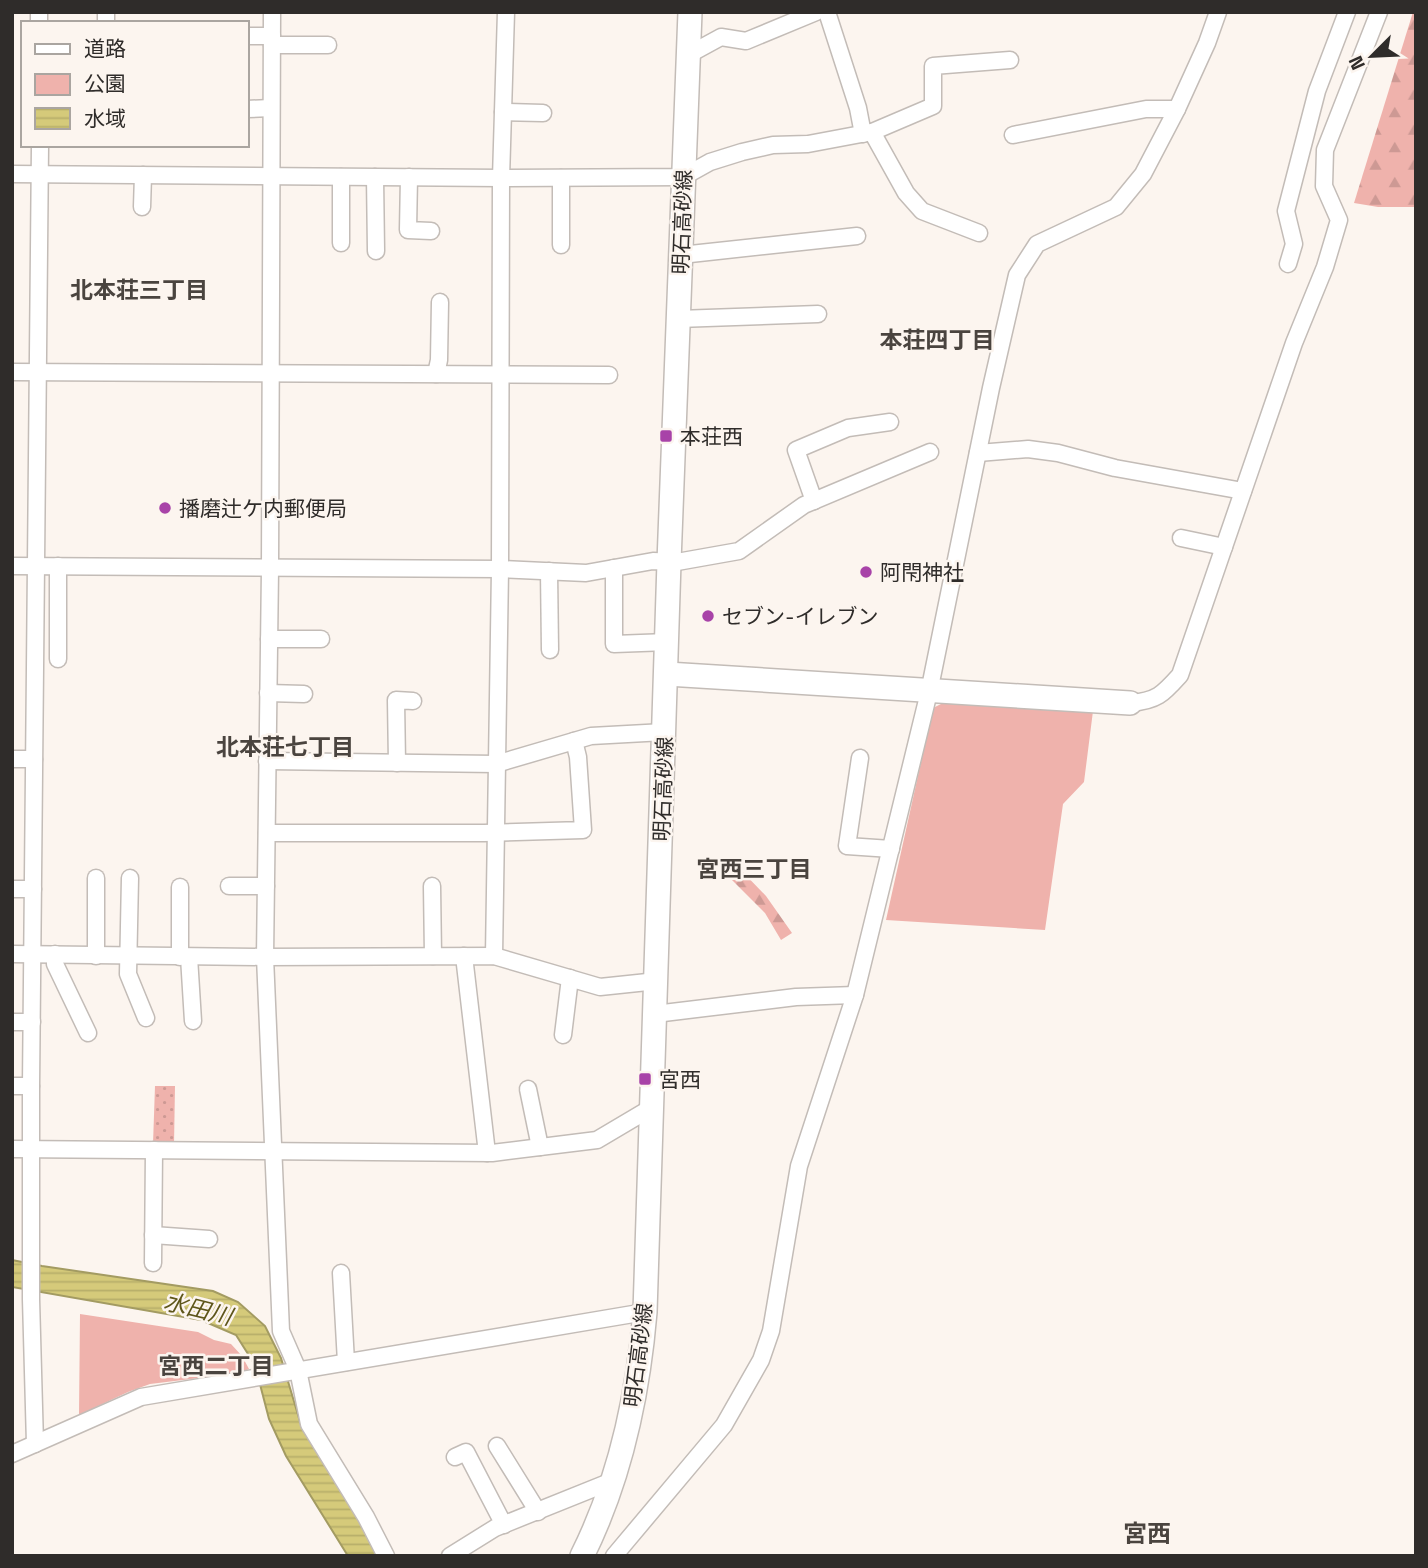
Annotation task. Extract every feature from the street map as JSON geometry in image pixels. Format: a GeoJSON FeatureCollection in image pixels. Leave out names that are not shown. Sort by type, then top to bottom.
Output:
{"type":"FeatureCollection","features":[{"type":"Feature","properties":{"kind":"main road","name":"明石高砂線"},"geometry":{"type":"LineString","coordinates":[[582,1556],[594,1532],[629,1426],[638,1378],[645,1312],[690,12]]}},
{"type":"Feature","properties":{"kind":"main road"},"geometry":{"type":"LineString","coordinates":[[667,674],[1130,703]]}},
{"type":"Feature","properties":{"kind":"street"},"geometry":{"type":"LineString","coordinates":[[272,12],[270,569],[265,957],[281,1331],[298,1370],[309,1424],[366,1517],[386,1556]]}},
{"type":"Feature","properties":{"kind":"street"},"geometry":{"type":"LineString","coordinates":[[494,956],[500,569],[501,178],[506,12]]}},
{"type":"Feature","properties":{"kind":"street"},"geometry":{"type":"LineString","coordinates":[[688,55],[721,37],[746,41],[816,12]]}},
{"type":"Feature","properties":{"kind":"street"},"geometry":{"type":"LineString","coordinates":[[827,12],[868,133],[906,193],[922,211],[979,233]]}},
{"type":"Feature","properties":{"kind":"street"},"geometry":{"type":"LineString","coordinates":[[614,1556],[724,1425],[761,1360],[771,1331],[799,1166],[855,995],[891,849],[929,692],[1017,275],[1037,244],[1116,207],[1143,174],[1177,109],[1207,43],[1217,12]]}},
{"type":"Feature","properties":{"kind":"street"},"geometry":{"type":"LineString","coordinates":[[1289,264],[1294,244],[1286,211],[1317,91],[1347,12]]}},
{"type":"Feature","properties":{"kind":"street"},"geometry":{"type":"LineString","coordinates":[[1130,703],[1150,701],[1163,694],[1180,675],[1294,343],[1325,267],[1339,220],[1324,186],[1325,150],[1379,12]]}},
{"type":"Feature","properties":{"kind":"street"},"geometry":{"type":"LineString","coordinates":[[248,36],[272,41],[328,45]]}},
{"type":"Feature","properties":{"kind":"street"},"geometry":{"type":"LineString","coordinates":[[12,174],[683,177],[710,162],[742,152],[773,145],[807,144],[868,133],[933,106],[933,66],[1010,60]]}},
{"type":"Feature","properties":{"kind":"street"},"geometry":{"type":"LineString","coordinates":[[248,109],[271,108]]}},
{"type":"Feature","properties":{"kind":"street"},"geometry":{"type":"LineString","coordinates":[[1013,135],[1146,109],[1177,109]]}},
{"type":"Feature","properties":{"kind":"street"},"geometry":{"type":"LineString","coordinates":[[503,112],[543,113]]}},
{"type":"Feature","properties":{"kind":"street"},"geometry":{"type":"LineString","coordinates":[[35,1444],[31,1299],[31,1086],[40,147]]}},
{"type":"Feature","properties":{"kind":"street"},"geometry":{"type":"LineString","coordinates":[[142,207],[143,175]]}},
{"type":"Feature","properties":{"kind":"street"},"geometry":{"type":"LineString","coordinates":[[341,177],[341,243]]}},
{"type":"Feature","properties":{"kind":"street"},"geometry":{"type":"LineString","coordinates":[[375,177],[376,251]]}},
{"type":"Feature","properties":{"kind":"street"},"geometry":{"type":"LineString","coordinates":[[410,177],[408,230],[431,231]]}},
{"type":"Feature","properties":{"kind":"street"},"geometry":{"type":"LineString","coordinates":[[561,178],[561,245]]}},
{"type":"Feature","properties":{"kind":"street"},"geometry":{"type":"LineString","coordinates":[[681,255],[827,232],[857,236]]}},
{"type":"Feature","properties":{"kind":"street"},"geometry":{"type":"LineString","coordinates":[[436,374],[439,360],[440,302]]}},
{"type":"Feature","properties":{"kind":"street"},"geometry":{"type":"LineString","coordinates":[[678,319],[818,314]]}},
{"type":"Feature","properties":{"kind":"street"},"geometry":{"type":"LineString","coordinates":[[12,372],[609,375]]}},
{"type":"Feature","properties":{"kind":"street"},"geometry":{"type":"LineString","coordinates":[[814,500],[796,450],[848,428],[890,422]]}},
{"type":"Feature","properties":{"kind":"street"},"geometry":{"type":"LineString","coordinates":[[978,453],[1028,449],[1058,453],[1115,468],[1243,491]]}},
{"type":"Feature","properties":{"kind":"street"},"geometry":{"type":"LineString","coordinates":[[12,566],[500,569],[586,573],[653,561],[677,562],[739,551],[814,500],[930,452]]}},
{"type":"Feature","properties":{"kind":"street"},"geometry":{"type":"LineString","coordinates":[[1181,538],[1223,547]]}},
{"type":"Feature","properties":{"kind":"street"},"geometry":{"type":"LineString","coordinates":[[58,566],[58,659]]}},
{"type":"Feature","properties":{"kind":"street"},"geometry":{"type":"LineString","coordinates":[[614,568],[614,644],[668,642]]}},
{"type":"Feature","properties":{"kind":"street"},"geometry":{"type":"LineString","coordinates":[[549,571],[550,650]]}},
{"type":"Feature","properties":{"kind":"street"},"geometry":{"type":"LineString","coordinates":[[269,639],[321,639]]}},
{"type":"Feature","properties":{"kind":"street"},"geometry":{"type":"LineString","coordinates":[[268,693],[304,694]]}},
{"type":"Feature","properties":{"kind":"street"},"geometry":{"type":"LineString","coordinates":[[397,763],[396,701],[413,701]]}},
{"type":"Feature","properties":{"kind":"street"},"geometry":{"type":"LineString","coordinates":[[267,761],[496,764],[591,736],[664,732]]}},
{"type":"Feature","properties":{"kind":"street"},"geometry":{"type":"LineString","coordinates":[[267,833],[583,830],[578,757],[574,741]]}},
{"type":"Feature","properties":{"kind":"street"},"geometry":{"type":"LineString","coordinates":[[860,758],[847,846],[891,849]]}},
{"type":"Feature","properties":{"kind":"street"},"geometry":{"type":"LineString","coordinates":[[12,759],[34,759]]}},
{"type":"Feature","properties":{"kind":"street"},"geometry":{"type":"LineString","coordinates":[[96,878],[96,956]]}},
{"type":"Feature","properties":{"kind":"street"},"geometry":{"type":"LineString","coordinates":[[130,878],[128,974],[146,1018]]}},
{"type":"Feature","properties":{"kind":"street"},"geometry":{"type":"LineString","coordinates":[[229,886],[266,886]]}},
{"type":"Feature","properties":{"kind":"street"},"geometry":{"type":"LineString","coordinates":[[432,886],[433,956]]}},
{"type":"Feature","properties":{"kind":"street"},"geometry":{"type":"LineString","coordinates":[[180,887],[193,1021]]}},
{"type":"Feature","properties":{"kind":"street"},"geometry":{"type":"LineString","coordinates":[[12,889],[33,889]]}},
{"type":"Feature","properties":{"kind":"street"},"geometry":{"type":"LineString","coordinates":[[12,954],[129,957],[494,956],[600,987],[657,981]]}},
{"type":"Feature","properties":{"kind":"street"},"geometry":{"type":"LineString","coordinates":[[55,954],[55,964],[88,1033]]}},
{"type":"Feature","properties":{"kind":"street"},"geometry":{"type":"LineString","coordinates":[[464,956],[487,1153]]}},
{"type":"Feature","properties":{"kind":"street"},"geometry":{"type":"LineString","coordinates":[[563,1035],[570,978]]}},
{"type":"Feature","properties":{"kind":"street"},"geometry":{"type":"LineString","coordinates":[[655,1014],[796,998],[855,995]]}},
{"type":"Feature","properties":{"kind":"street"},"geometry":{"type":"LineString","coordinates":[[12,1022],[32,1022]]}},
{"type":"Feature","properties":{"kind":"street"},"geometry":{"type":"LineString","coordinates":[[12,1086],[31,1086]]}},
{"type":"Feature","properties":{"kind":"street"},"geometry":{"type":"LineString","coordinates":[[528,1089],[540,1147]]}},
{"type":"Feature","properties":{"kind":"street"},"geometry":{"type":"LineString","coordinates":[[12,1149],[487,1153],[597,1140],[651,1108]]}},
{"type":"Feature","properties":{"kind":"street"},"geometry":{"type":"LineString","coordinates":[[153,1263],[154,1150]]}},
{"type":"Feature","properties":{"kind":"street"},"geometry":{"type":"LineString","coordinates":[[153,1234],[209,1238]]}},
{"type":"Feature","properties":{"kind":"street"},"geometry":{"type":"LineString","coordinates":[[341,1273],[346,1362]]}},
{"type":"Feature","properties":{"kind":"street"},"geometry":{"type":"LineString","coordinates":[[12,1454],[141,1397],[645,1312]]}},
{"type":"Feature","properties":{"kind":"street"},"geometry":{"type":"LineString","coordinates":[[497,1446],[538,1511]]}},
{"type":"Feature","properties":{"kind":"street"},"geometry":{"type":"LineString","coordinates":[[465,1464],[504,1525]]}},
{"type":"Feature","properties":{"kind":"street"},"geometry":{"type":"LineString","coordinates":[[450,1556],[504,1525],[612,1481]]}},
{"type":"Feature","properties":{"kind":"green space"},"geometry":{"type":"Polygon","coordinates":[[[1413,12],[1416,12],[1416,207],[1378,207],[1354,203],[1413,12]]]}},
{"type":"Feature","properties":{"kind":"green space"},"geometry":{"type":"Polygon","coordinates":[[[943,703],[1093,711],[1084,782],[1063,804],[1045,930],[886,920],[933,708],[943,703]]]}},
{"type":"Feature","properties":{"kind":"green space"},"geometry":{"type":"Polygon","coordinates":[[[737,866],[766,896],[792,933],[781,940],[765,913],[730,878],[737,866]]]}},
{"type":"Feature","properties":{"kind":"green space"},"geometry":{"type":"Polygon","coordinates":[[[155,1086],[175,1086],[174,1145],[153,1144],[155,1086]]]}},
{"type":"Feature","properties":{"kind":"green space"},"geometry":{"type":"Polygon","coordinates":[[[80,1314],[198,1332],[231,1344],[249,1369],[240,1373],[150,1384],[79,1415],[80,1314]]]}},
{"type":"Feature","properties":{"kind":"water","name":"水田川"},"geometry":{"type":"Polygon","coordinates":[[[12,1260],[213,1291],[238,1302],[265,1326],[281,1358],[302,1428],[371,1537],[380,1556],[348,1556],[286,1456],[269,1419],[255,1365],[236,1335],[201,1320],[12,1287],[12,1260]]]}},
{"type":"Feature","properties":{"kind":"place","name":"本荘西"},"geometry":{"type":"Point","coordinates":[666,436]}},
{"type":"Feature","properties":{"kind":"place","name":"播磨辻ケ内郵便局"},"geometry":{"type":"Point","coordinates":[165,508]}},
{"type":"Feature","properties":{"kind":"place","name":"阿閇神社"},"geometry":{"type":"Point","coordinates":[866,572]}},
{"type":"Feature","properties":{"kind":"place","name":"セブン-イレブン"},"geometry":{"type":"Point","coordinates":[708,616]}},
{"type":"Feature","properties":{"kind":"place","name":"宮西"},"geometry":{"type":"Point","coordinates":[645,1079]}},
{"type":"Feature","properties":{"kind":"district","name":"北本荘三丁目"},"geometry":{"type":"Point","coordinates":[139,290]}},
{"type":"Feature","properties":{"kind":"district","name":"本荘四丁目"},"geometry":{"type":"Point","coordinates":[937,340]}},
{"type":"Feature","properties":{"kind":"district","name":"北本荘七丁目"},"geometry":{"type":"Point","coordinates":[285,747]}},
{"type":"Feature","properties":{"kind":"district","name":"宮西三丁目"},"geometry":{"type":"Point","coordinates":[754,869]}},
{"type":"Feature","properties":{"kind":"district","name":"宮西二丁目"},"geometry":{"type":"Point","coordinates":[216,1366]}},
{"type":"Feature","properties":{"kind":"district","name":"宮西"},"geometry":{"type":"Point","coordinates":[1147,1533]}}]}
